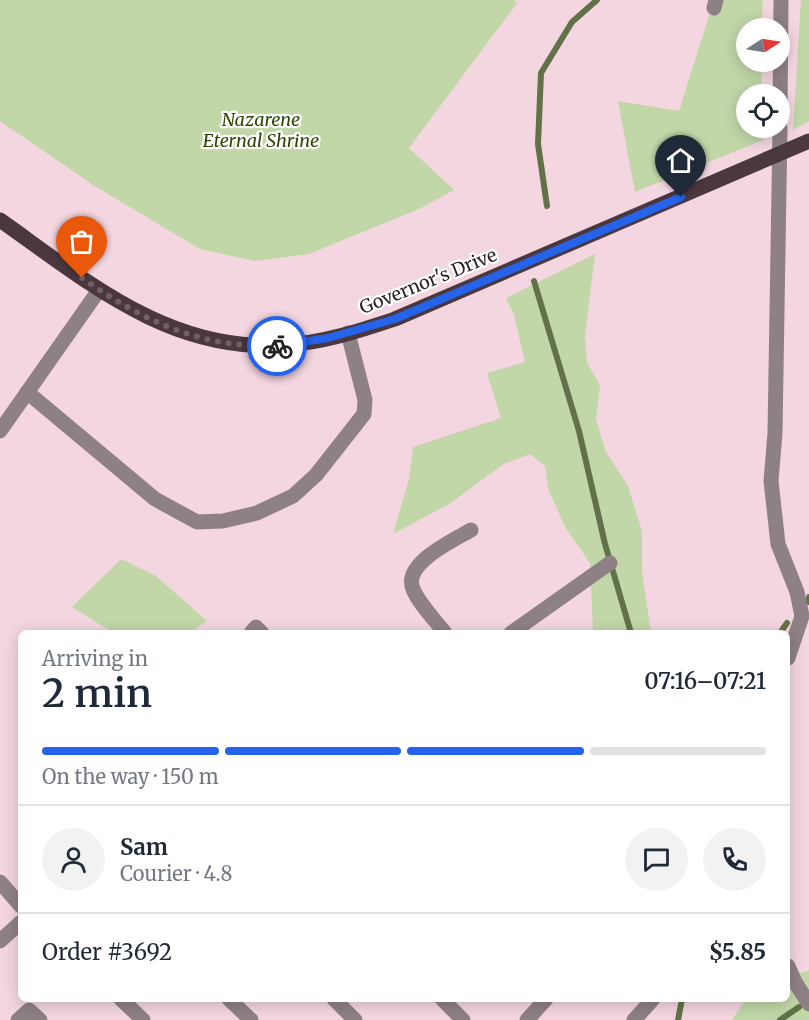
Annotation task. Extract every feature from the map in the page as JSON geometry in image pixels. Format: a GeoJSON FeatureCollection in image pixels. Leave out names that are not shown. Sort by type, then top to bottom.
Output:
{"type":"FeatureCollection","features":[{"type":"Feature","properties":{"kind":"main road","name":"Governor's Drive"},"geometry":{"type":"LineString","coordinates":[[0,220],[99,290],[153,321],[189,335],[218,342],[250,346],[286,345],[348,333],[395,319],[809,141]]}},
{"type":"Feature","properties":{"kind":"street"},"geometry":{"type":"LineString","coordinates":[[780,84],[781,0]]}},
{"type":"Feature","properties":{"kind":"street"},"geometry":{"type":"LineString","coordinates":[[780,138],[775,433],[771,481],[778,544],[797,592],[804,630]]}},
{"type":"Feature","properties":{"kind":"street"},"geometry":{"type":"LineString","coordinates":[[0,431],[99,290]]}},
{"type":"Feature","properties":{"kind":"street"},"geometry":{"type":"LineString","coordinates":[[27,392],[156,499],[196,522],[223,521],[257,513],[293,496],[316,475],[364,414],[365,400],[348,333]]}},
{"type":"Feature","properties":{"kind":"street"},"geometry":{"type":"LineString","coordinates":[[443,630],[413,587],[414,572],[425,558],[471,530]]}},
{"type":"Feature","properties":{"kind":"street"},"geometry":{"type":"LineString","coordinates":[[515,630],[610,563]]}},
{"type":"Feature","properties":{"kind":"street"},"geometry":{"type":"LineString","coordinates":[[790,654],[804,630],[809,600]]}},
{"type":"Feature","properties":{"kind":"street"},"geometry":{"type":"LineString","coordinates":[[0,882],[18,903]]}},
{"type":"Feature","properties":{"kind":"street"},"geometry":{"type":"LineString","coordinates":[[0,941],[18,925]]}},
{"type":"Feature","properties":{"kind":"street"},"geometry":{"type":"LineString","coordinates":[[790,971],[809,1004]]}},
{"type":"Feature","properties":{"kind":"street"},"geometry":{"type":"LineString","coordinates":[[124,1002],[143,1020]]}},
{"type":"Feature","properties":{"kind":"street"},"geometry":{"type":"LineString","coordinates":[[232,1002],[251,1020]]}},
{"type":"Feature","properties":{"kind":"street"},"geometry":{"type":"LineString","coordinates":[[337,1002],[356,1020]]}},
{"type":"Feature","properties":{"kind":"street"},"geometry":{"type":"LineString","coordinates":[[444,1002],[463,1020]]}},
{"type":"Feature","properties":{"kind":"street"},"geometry":{"type":"LineString","coordinates":[[527,1020],[542,1002]]}},
{"type":"Feature","properties":{"kind":"street"},"geometry":{"type":"LineString","coordinates":[[634,1020],[650,1002]]}},
{"type":"Feature","properties":{"kind":"green space","name":"Nazarene Eternal Shrine"},"geometry":{"type":"Polygon","coordinates":[[[0,0],[514,0],[517,3],[409,148],[454,190],[419,209],[309,254],[255,261],[200,249],[93,185],[0,121],[0,0]]]}},
{"type":"Feature","properties":{"kind":"green space"},"geometry":{"type":"Polygon","coordinates":[[[714,0],[763,0],[762,18],[736,18],[736,72],[761,72],[762,84],[736,84],[736,138],[763,138],[763,140],[635,192],[618,101],[679,111],[714,0]]]}},
{"type":"Feature","properties":{"kind":"green space"},"geometry":{"type":"Polygon","coordinates":[[[801,0],[809,0],[809,121],[793,130],[801,0]]]}},
{"type":"Feature","properties":{"kind":"green space"},"geometry":{"type":"Polygon","coordinates":[[[595,254],[585,336],[587,363],[600,385],[596,419],[606,452],[628,486],[642,531],[642,571],[651,630],[593,630],[590,563],[565,527],[548,488],[545,466],[530,454],[504,464],[449,504],[393,534],[409,479],[413,447],[501,418],[487,373],[525,362],[514,315],[506,298],[595,254]]]}},
{"type":"Feature","properties":{"kind":"green space"},"geometry":{"type":"Polygon","coordinates":[[[121,559],[156,576],[207,621],[194,630],[109,630],[72,607],[121,559]]]}},
{"type":"Feature","properties":{"kind":"green space"},"geometry":{"type":"Polygon","coordinates":[[[809,970],[809,1020],[732,1020],[744,1002],[790,1002],[790,977],[809,970]]]}},
{"type":"Feature","properties":{"kind":"waterway"},"geometry":{"type":"LineString","coordinates":[[547,206],[538,144],[541,73],[572,22],[597,0]]}},
{"type":"Feature","properties":{"kind":"waterway"},"geometry":{"type":"LineString","coordinates":[[534,281],[579,431],[605,544],[630,630]]}},
{"type":"Feature","properties":{"kind":"waterway"},"geometry":{"type":"LineString","coordinates":[[808,602],[809,597]]}},
{"type":"Feature","properties":{"kind":"waterway"},"geometry":{"type":"LineString","coordinates":[[782,630],[787,623]]}},
{"type":"Feature","properties":{"kind":"waterway"},"geometry":{"type":"LineString","coordinates":[[678,1020],[681,1002]]}},
{"type":"Feature","properties":{"kind":"waterway"},"geometry":{"type":"LineString","coordinates":[[780,1020],[799,1007]]}},
{"type":"Feature","properties":{"kind":"way so far"},"geometry":{"type":"LineString","coordinates":[[82,278],[117,302],[153,321],[189,335],[234,344],[277,346]]}},
{"type":"Feature","properties":{"kind":"route"},"geometry":{"type":"LineString","coordinates":[[277,346],[328,338],[395,319],[681,197]]}}]}
